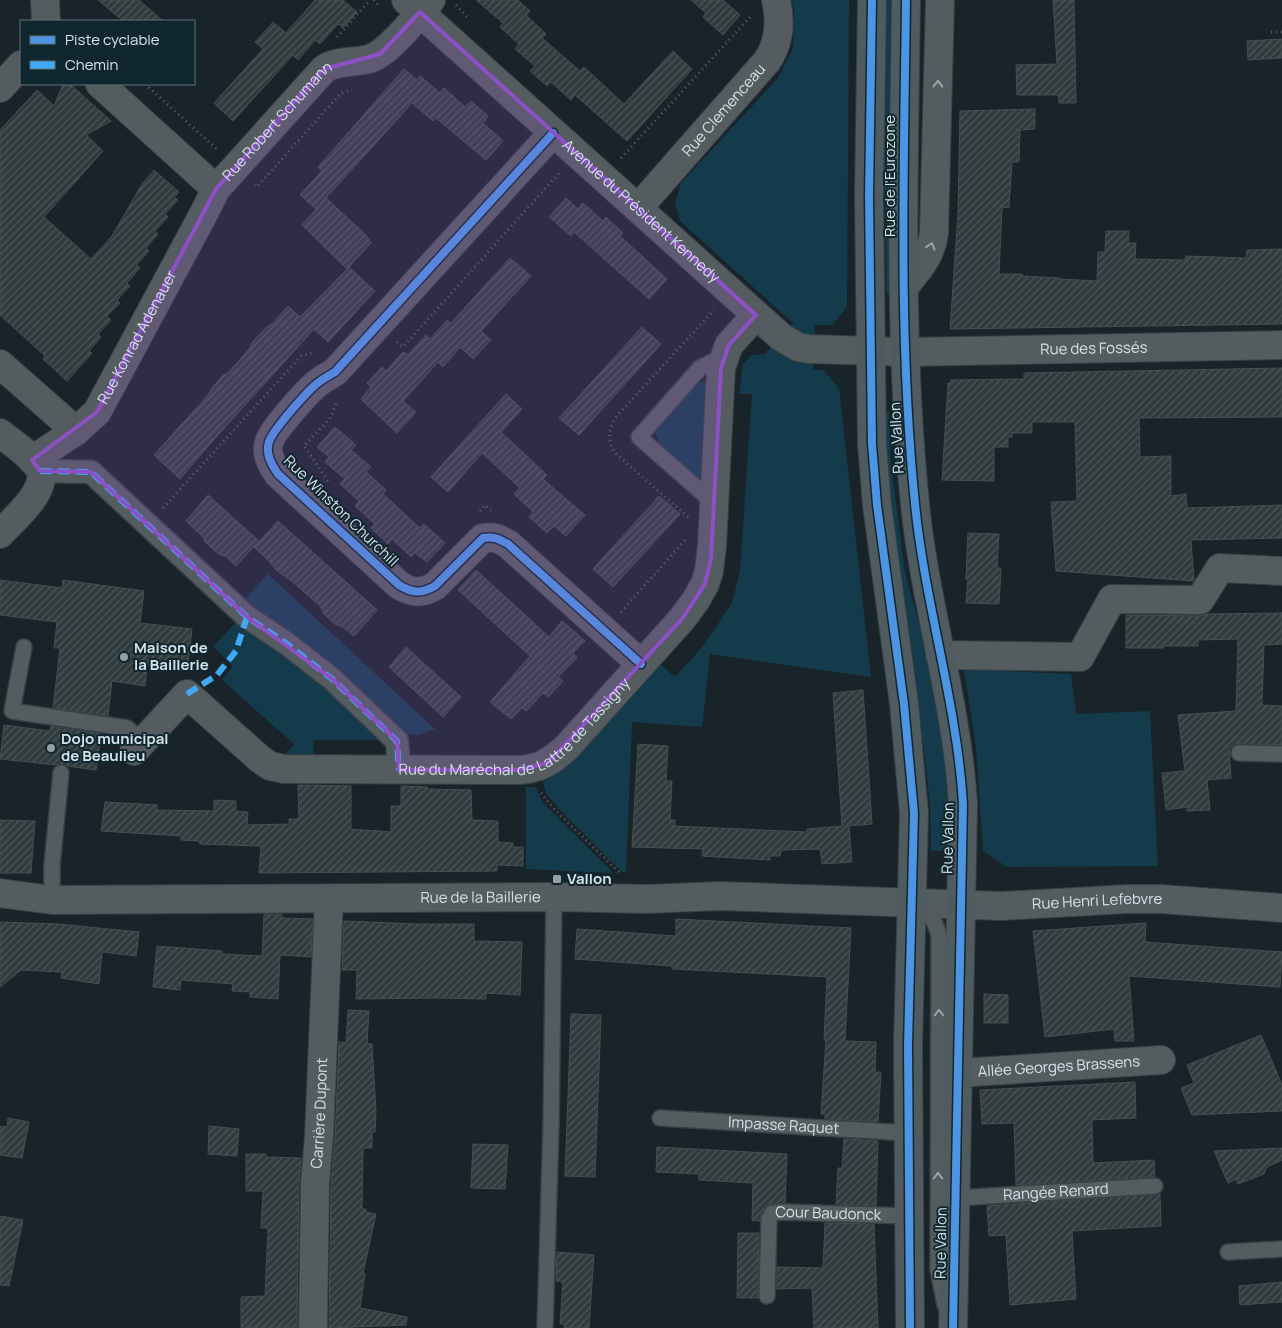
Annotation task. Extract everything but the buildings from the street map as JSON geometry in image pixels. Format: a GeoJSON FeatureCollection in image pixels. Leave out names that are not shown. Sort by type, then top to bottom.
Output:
{"type":"FeatureCollection","features":[{"type":"Feature","properties":{"kind":"main road","name":"Rue de l'Eurozone"},"geometry":{"type":"LineString","coordinates":[[870,352],[869,197],[872,0]]}},
{"type":"Feature","properties":{"kind":"main road","name":"Rue de l'Eurozone"},"geometry":{"type":"LineString","coordinates":[[906,0],[903,168],[906,352]]}},
{"type":"Feature","properties":{"kind":"main road","name":"Rue Vallon"},"geometry":{"type":"LineString","coordinates":[[870,352],[872,444],[877,505],[904,704],[913,795],[908,1054],[910,1328]]}},
{"type":"Feature","properties":{"kind":"main road","name":"Rue Vallon"},"geometry":{"type":"LineString","coordinates":[[906,352],[910,450],[917,528],[952,714],[962,780],[963,827],[952,1328]]}},
{"type":"Feature","properties":{"kind":"street"},"geometry":{"type":"LineString","coordinates":[[45,0],[46,20]]}},
{"type":"Feature","properties":{"kind":"street"},"geometry":{"type":"LineString","coordinates":[[905,286],[929,255],[934,233],[940,0]]}},
{"type":"Feature","properties":{"kind":"street","name":"Avenue du Président Kennedy"},"geometry":{"type":"LineString","coordinates":[[419,4],[569,168],[638,208],[781,337],[798,347],[814,349],[906,352]]}},
{"type":"Feature","properties":{"kind":"street","name":"Rue Robert Schumann"},"geometry":{"type":"LineString","coordinates":[[101,85],[216,189],[324,69],[332,64],[368,59],[380,54],[390,46],[419,4]]}},
{"type":"Feature","properties":{"kind":"street","name":"Rue Clemenceau"},"geometry":{"type":"LineString","coordinates":[[638,208],[768,61],[775,49],[779,22],[765,7]]}},
{"type":"Feature","properties":{"kind":"street"},"geometry":{"type":"LineString","coordinates":[[0,88],[20,66]]}},
{"type":"Feature","properties":{"kind":"street","name":"Rue Winston Churchill"},"geometry":{"type":"LineString","coordinates":[[545,142],[335,372],[317,383],[273,432],[268,442],[268,453],[272,465],[278,474],[399,586],[419,593],[427,591],[435,586],[483,538],[491,536],[508,544],[641,664]]}},
{"type":"Feature","properties":{"kind":"street","name":"Rue Konrad Adenauer"},"geometry":{"type":"LineString","coordinates":[[36,466],[97,412],[216,189]]}},
{"type":"Feature","properties":{"kind":"street","name":"Rue du Maréchal de Lattre de Tassigny"},"geometry":{"type":"LineString","coordinates":[[138,746],[187,694],[270,766],[284,769],[532,770],[548,764],[682,618],[705,584],[711,559],[708,513],[719,382],[724,356],[729,345],[756,315]]}},
{"type":"Feature","properties":{"kind":"street","name":"Rue des Fossés"},"geometry":{"type":"LineString","coordinates":[[906,352],[1282,345]]}},
{"type":"Feature","properties":{"kind":"street"},"geometry":{"type":"LineString","coordinates":[[0,364],[76,431]]}},
{"type":"Feature","properties":{"kind":"street"},"geometry":{"type":"LineString","coordinates":[[0,433],[36,466],[41,479],[36,494],[0,534]]}},
{"type":"Feature","properties":{"kind":"street"},"geometry":{"type":"LineString","coordinates":[[36,466],[91,472],[247,617],[286,643],[332,679],[398,741],[399,770]]}},
{"type":"Feature","properties":{"kind":"street"},"geometry":{"type":"LineString","coordinates":[[940,655],[1080,657],[1112,599],[1200,600],[1220,568],[1282,571]]}},
{"type":"Feature","properties":{"kind":"street","name":"Rue de la Baillerie"},"geometry":{"type":"LineString","coordinates":[[0,893],[52,900],[554,897],[646,899],[720,896],[910,902]]}},
{"type":"Feature","properties":{"kind":"street","name":"Carrière Dupont"},"geometry":{"type":"LineString","coordinates":[[314,1328],[314,1184],[319,1137],[329,899]]}},
{"type":"Feature","properties":{"kind":"street","name":"Rue Henri Lefebvre"},"geometry":{"type":"LineString","coordinates":[[910,902],[1001,906],[1153,899],[1282,908]]}},
{"type":"Feature","properties":{"kind":"street","name":"Rue de la Baillerie"},"geometry":{"type":"LineString","coordinates":[[0,903],[26,904],[52,900]]}},
{"type":"Feature","properties":{"kind":"street","name":"Allée Georges Brassens"},"geometry":{"type":"LineString","coordinates":[[958,1073],[1161,1060]]}},
{"type":"Feature","properties":{"kind":"lane"},"geometry":{"type":"LineString","coordinates":[[708,513],[639,436],[700,368],[724,356]]}},
{"type":"Feature","properties":{"kind":"lane"},"geometry":{"type":"LineString","coordinates":[[24,647],[12,711],[127,728],[138,746]]}},
{"type":"Feature","properties":{"kind":"lane"},"geometry":{"type":"LineString","coordinates":[[1239,753],[1282,754]]}},
{"type":"Feature","properties":{"kind":"lane"},"geometry":{"type":"LineString","coordinates":[[52,900],[52,865],[61,774]]}},
{"type":"Feature","properties":{"kind":"lane"},"geometry":{"type":"LineString","coordinates":[[545,1328],[551,1125],[554,897]]}},
{"type":"Feature","properties":{"kind":"lane","name":"Rue Vallon"},"geometry":{"type":"LineString","coordinates":[[910,902],[928,913],[934,920],[939,936],[938,1270],[952,1328]]}},
{"type":"Feature","properties":{"kind":"lane","name":"Impasse Raquet"},"geometry":{"type":"LineString","coordinates":[[660,1118],[908,1133]]}},
{"type":"Feature","properties":{"kind":"lane","name":"Rangée Renard"},"geometry":{"type":"LineString","coordinates":[[956,1198],[1155,1186]]}},
{"type":"Feature","properties":{"kind":"lane","name":"Cour Baudonck"},"geometry":{"type":"LineString","coordinates":[[767,1296],[769,1219],[772,1213],[909,1216]]}},
{"type":"Feature","properties":{"kind":"lane"},"geometry":{"type":"LineString","coordinates":[[1228,1252],[1282,1249]]}},
{"type":"Feature","properties":{"kind":"path"},"geometry":{"type":"LineString","coordinates":[[615,164],[765,7]]}},
{"type":"Feature","properties":{"kind":"path"},"geometry":{"type":"LineString","coordinates":[[1272,32],[1282,32]]}},
{"type":"Feature","properties":{"kind":"path"},"geometry":{"type":"LineString","coordinates":[[146,85],[257,187],[341,93],[360,88]]}},
{"type":"Feature","properties":{"kind":"path"},"geometry":{"type":"LineString","coordinates":[[393,338],[402,347],[569,168],[545,142]]}},
{"type":"Feature","properties":{"kind":"path"},"geometry":{"type":"LineString","coordinates":[[618,615],[708,513],[615,453],[611,446],[609,435],[611,426],[615,418],[715,309]]}},
{"type":"Feature","properties":{"kind":"path"},"geometry":{"type":"LineString","coordinates":[[148,525],[301,356],[319,352]]}},
{"type":"Feature","properties":{"kind":"path"},"geometry":{"type":"LineString","coordinates":[[329,484],[304,446],[332,417],[336,401]]}},
{"type":"Feature","properties":{"kind":"path"},"geometry":{"type":"LineString","coordinates":[[478,514],[485,505],[492,512]]}},
{"type":"Feature","properties":{"kind":"path"},"geometry":{"type":"LineString","coordinates":[[532,770],[542,794],[556,811],[646,899]]}},
{"type":"Feature","properties":{"kind":"highlighted area"},"geometry":{"type":"Polygon","coordinates":[[[420,12],[756,315],[729,345],[721,368],[711,559],[705,584],[682,619],[548,763],[519,770],[399,770],[397,741],[332,679],[247,617],[91,472],[40,471],[32,460],[97,412],[216,189],[324,69],[380,54],[420,12]]]}},
{"type":"Feature","properties":{"kind":"shaded area"},"geometry":{"type":"Polygon","coordinates":[[[792,0],[849,0],[847,307],[832,325],[815,325],[813,370],[823,370],[839,388],[871,677],[710,654],[702,727],[632,722],[626,872],[622,872],[558,808],[546,793],[542,778],[656,660],[675,677],[704,645],[732,603],[740,571],[752,394],[739,394],[743,364],[752,355],[765,354],[793,323],[680,221],[675,203],[681,183],[778,78],[793,48],[794,11],[792,0]]]}},
{"type":"Feature","properties":{"kind":"shaded area"},"geometry":{"type":"Polygon","coordinates":[[[877,0],[897,0],[897,293],[886,293],[885,192],[878,136],[877,0]]]}},
{"type":"Feature","properties":{"kind":"shaded area"},"geometry":{"type":"Polygon","coordinates":[[[704,381],[707,383],[703,482],[699,481],[660,445],[655,432],[660,423],[699,383],[704,381]]]}},
{"type":"Feature","properties":{"kind":"shaded area"},"geometry":{"type":"Polygon","coordinates":[[[877,411],[889,411],[891,462],[905,573],[949,734],[955,851],[931,851],[930,805],[924,749],[913,683],[877,411]]]}},
{"type":"Feature","properties":{"kind":"shaded area"},"geometry":{"type":"Polygon","coordinates":[[[268,574],[435,729],[418,735],[401,734],[239,605],[268,574]]]}},
{"type":"Feature","properties":{"kind":"shaded area"},"geometry":{"type":"Polygon","coordinates":[[[236,622],[283,647],[381,740],[314,740],[313,758],[282,758],[294,744],[222,680],[233,666],[213,647],[236,622]]]}},
{"type":"Feature","properties":{"kind":"shaded area"},"geometry":{"type":"Polygon","coordinates":[[[964,669],[1071,674],[1076,714],[1150,711],[1158,866],[1007,867],[983,851],[976,748],[964,669]]]}},
{"type":"Feature","properties":{"kind":"shaded area"},"geometry":{"type":"Polygon","coordinates":[[[526,787],[536,787],[542,802],[613,873],[526,869],[526,787]]]}},
{"type":"Feature","properties":{"kind":"marked path"},"geometry":{"type":"LineString","coordinates":[[40,471],[91,472],[247,617],[286,643],[332,679],[397,741],[399,770]]}},
{"type":"Feature","properties":{"kind":"marked path"},"geometry":{"type":"LineString","coordinates":[[187,694],[217,675],[236,651],[247,617]]}},
{"type":"Feature","properties":{"kind":"cycle path"},"geometry":{"type":"LineString","coordinates":[[872,0],[869,197],[872,444],[877,505],[904,704],[914,813],[908,1045],[910,1328]]}},
{"type":"Feature","properties":{"kind":"cycle path"},"geometry":{"type":"LineString","coordinates":[[906,0],[903,252],[906,378],[910,441],[920,542],[948,691],[960,766],[963,804],[953,1328]]}},
{"type":"Feature","properties":{"kind":"cycle path"},"geometry":{"type":"LineString","coordinates":[[553,133],[335,372],[314,386],[299,402],[283,420],[272,437],[269,442],[268,451],[271,463],[278,474],[404,588],[417,592],[435,586],[483,538],[496,538],[508,544],[641,664]]}},
{"type":"Feature","properties":{"kind":"place","name":"Maison de la Baillerie"},"geometry":{"type":"Point","coordinates":[124,657]}},
{"type":"Feature","properties":{"kind":"place","name":"Dojo municipal de Beaulieu"},"geometry":{"type":"Point","coordinates":[51,748]}},
{"type":"Feature","properties":{"kind":"place","name":"Vallon"},"geometry":{"type":"Point","coordinates":[557,879]}}]}
